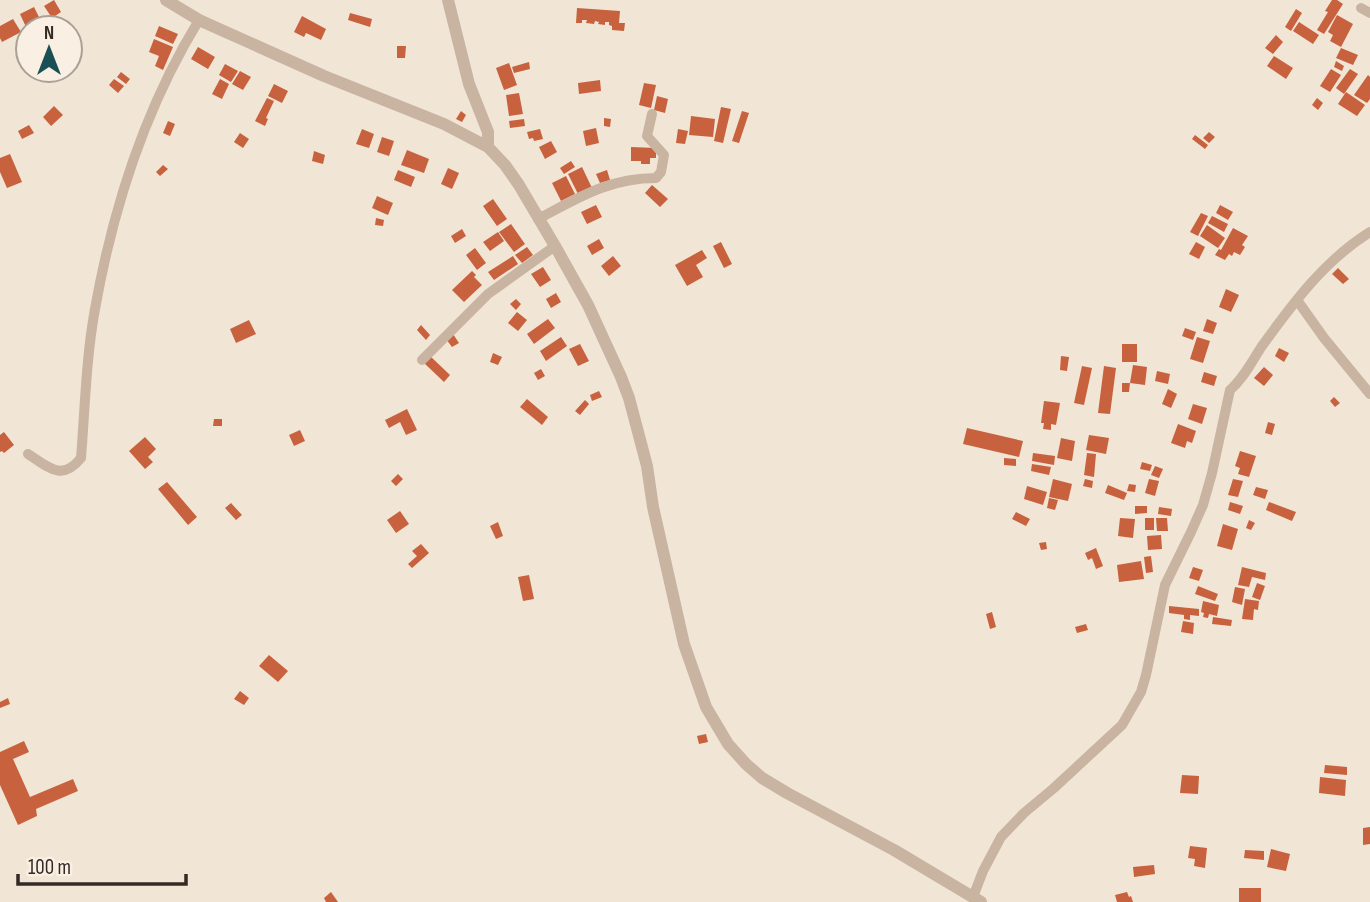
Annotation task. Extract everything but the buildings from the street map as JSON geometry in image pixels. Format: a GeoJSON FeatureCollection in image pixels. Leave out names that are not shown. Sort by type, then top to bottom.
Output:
{"type":"FeatureCollection","features":[{"type":"Feature","properties":{"kind":"street"},"geometry":{"type":"LineString","coordinates":[[166,0],[199,20],[324,76],[443,124],[488,147],[505,165],[555,246],[593,316],[629,398],[647,466],[653,507],[684,645],[706,707],[728,744],[762,778],[894,850],[977,900],[983,871],[1001,837],[1122,725],[1141,692],[1165,585],[1203,505],[1230,390],[1241,381],[1297,300],[1331,261],[1370,232]]}},
{"type":"Feature","properties":{"kind":"street"},"geometry":{"type":"LineString","coordinates":[[448,0],[469,84],[488,132],[488,147]]}},
{"type":"Feature","properties":{"kind":"street"},"geometry":{"type":"LineString","coordinates":[[28,454],[54,470],[63,471],[74,466],[81,458],[87,369],[95,309],[126,182],[162,90],[180,51],[199,20]]}},
{"type":"Feature","properties":{"kind":"street"},"geometry":{"type":"LineString","coordinates":[[538,219],[599,187],[636,178],[656,178],[661,172],[664,155],[647,136],[652,114]]}},
{"type":"Feature","properties":{"kind":"street"},"geometry":{"type":"LineString","coordinates":[[422,360],[488,294],[555,246]]}},
{"type":"Feature","properties":{"kind":"street"},"geometry":{"type":"LineString","coordinates":[[1297,300],[1340,359],[1370,394]]}}]}
